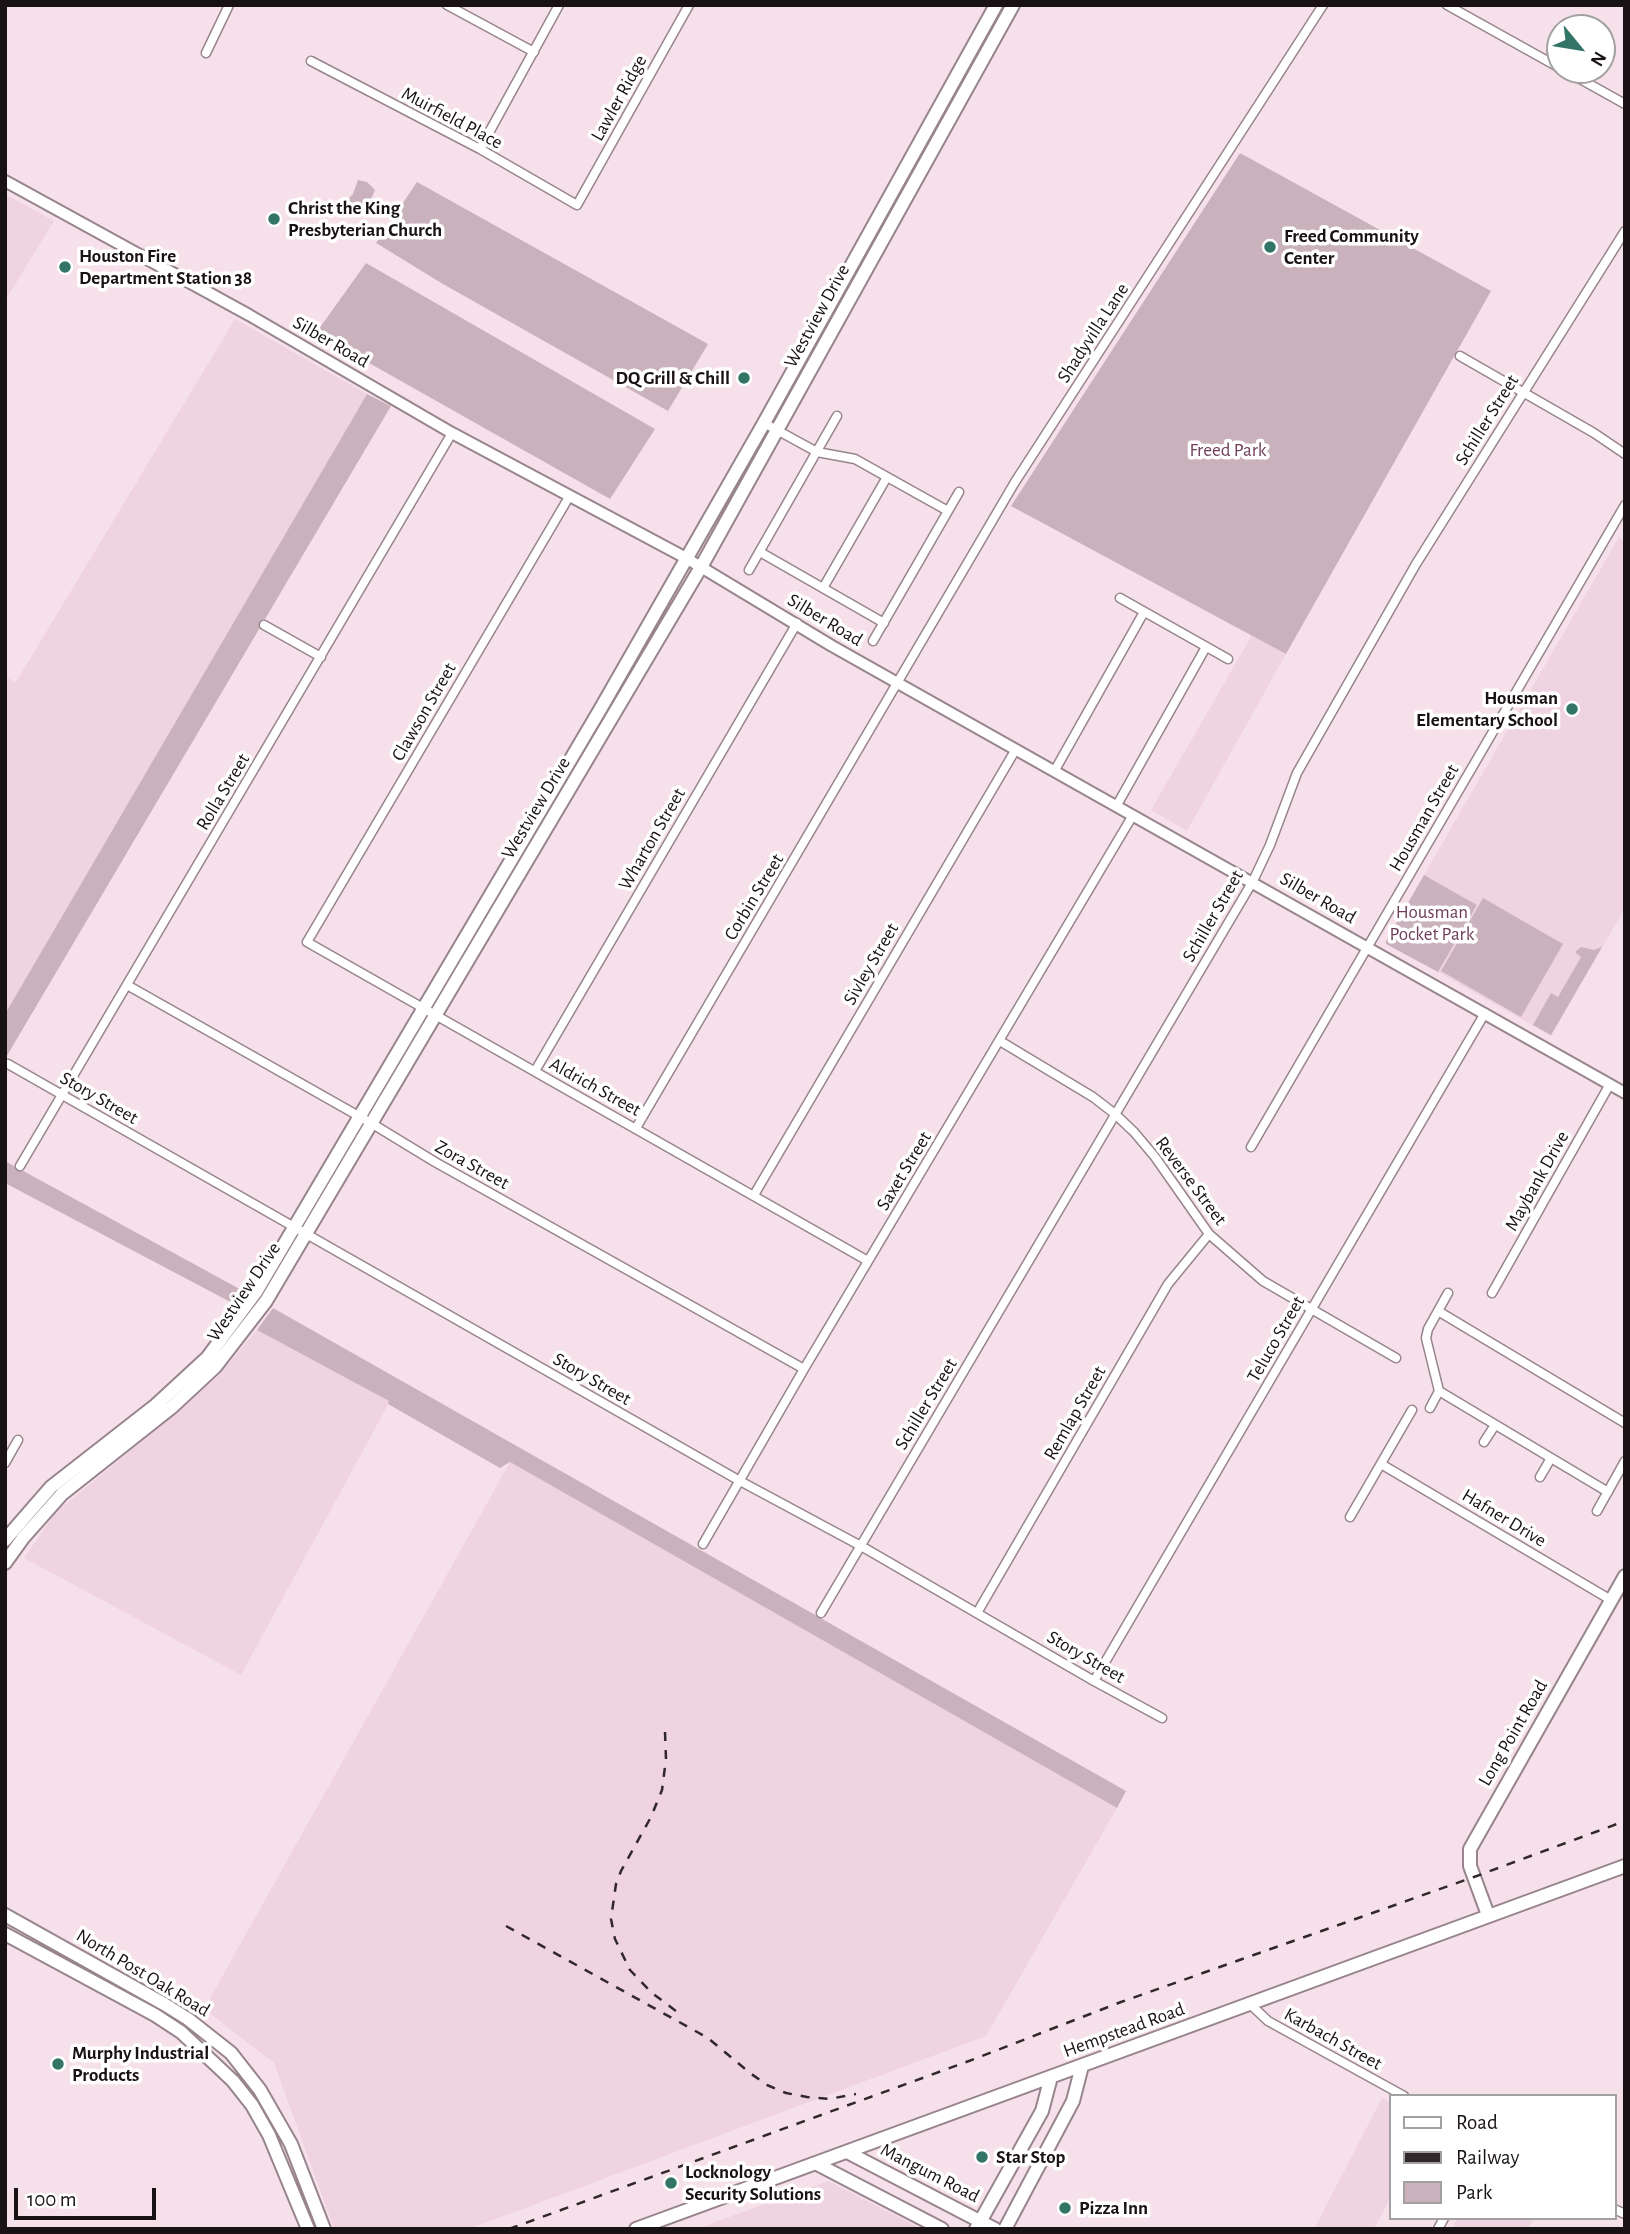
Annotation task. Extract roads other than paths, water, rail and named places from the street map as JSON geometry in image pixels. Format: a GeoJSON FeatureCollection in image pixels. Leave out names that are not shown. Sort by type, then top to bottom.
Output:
{"type":"FeatureCollection","features":[{"type":"Feature","properties":{"kind":"main road","name":"Westview Drive"},"geometry":{"type":"LineString","coordinates":[[5,1563],[62,1494],[172,1407],[215,1367],[266,1301],[701,567],[776,430],[996,5]]}},
{"type":"Feature","properties":{"kind":"main road","name":"Westview Drive"},"geometry":{"type":"LineString","coordinates":[[7,1532],[51,1487],[156,1405],[206,1358],[256,1292],[601,708],[764,423],[1013,5]]}},
{"type":"Feature","properties":{"kind":"main road"},"geometry":{"type":"LineString","coordinates":[[601,708],[612,716]]}},
{"type":"Feature","properties":{"kind":"main road"},"geometry":{"type":"LineString","coordinates":[[514,855],[526,863]]}},
{"type":"Feature","properties":{"kind":"main road","name":"Long Point Road"},"geometry":{"type":"LineString","coordinates":[[1488,1915],[1470,1866],[1470,1849],[1625,1576]]}},
{"type":"Feature","properties":{"kind":"main road","name":"Hempstead Road"},"geometry":{"type":"LineString","coordinates":[[636,2229],[1625,1866]]}},
{"type":"Feature","properties":{"kind":"main road","name":"North Post Oak Road"},"geometry":{"type":"LineString","coordinates":[[5,1915],[164,2004],[231,2053],[260,2090],[291,2144],[324,2229]]}},
{"type":"Feature","properties":{"kind":"main road","name":"North Post Oak Road"},"geometry":{"type":"LineString","coordinates":[[5,1934],[155,2015],[181,2032],[233,2081],[252,2105],[269,2135],[308,2229]]}},
{"type":"Feature","properties":{"kind":"main road"},"geometry":{"type":"LineString","coordinates":[[1005,2229],[1073,2101],[1082,2066]]}},
{"type":"Feature","properties":{"kind":"main road"},"geometry":{"type":"LineString","coordinates":[[978,2225],[1042,2110],[1051,2077]]}},
{"type":"Feature","properties":{"kind":"main road"},"geometry":{"type":"LineString","coordinates":[[1020,2150],[1042,2158]]}},
{"type":"Feature","properties":{"kind":"main road","name":"Mangum Road"},"geometry":{"type":"LineString","coordinates":[[847,2152],[978,2225],[995,2229]]}},
{"type":"Feature","properties":{"kind":"main road"},"geometry":{"type":"LineString","coordinates":[[817,2164],[942,2229]]}},
{"type":"Feature","properties":{"kind":"street"},"geometry":{"type":"LineString","coordinates":[[447,5],[534,51]]}},
{"type":"Feature","properties":{"kind":"street"},"geometry":{"type":"LineString","coordinates":[[480,149],[559,5]]}},
{"type":"Feature","properties":{"kind":"street","name":"Lawler Ridge"},"geometry":{"type":"LineString","coordinates":[[577,205],[689,5]]}},
{"type":"Feature","properties":{"kind":"street","name":"Shadyvilla Lane"},"geometry":{"type":"LineString","coordinates":[[899,682],[1015,482],[1323,5]]}},
{"type":"Feature","properties":{"kind":"street"},"geometry":{"type":"LineString","coordinates":[[1447,5],[1546,60]]}},
{"type":"Feature","properties":{"kind":"street"},"geometry":{"type":"LineString","coordinates":[[206,53],[227,9]]}},
{"type":"Feature","properties":{"kind":"street","name":"Muirfield Place"},"geometry":{"type":"LineString","coordinates":[[311,61],[480,149],[577,205]]}},
{"type":"Feature","properties":{"kind":"street"},"geometry":{"type":"LineString","coordinates":[[1589,84],[1625,104]]}},
{"type":"Feature","properties":{"kind":"street","name":"Silber Road"},"geometry":{"type":"LineString","coordinates":[[5,181],[249,315],[452,433],[686,558],[1016,749],[1625,1093]]}},
{"type":"Feature","properties":{"kind":"street","name":"Schiller Street"},"geometry":{"type":"LineString","coordinates":[[821,1613],[1253,881],[1270,845],[1297,772],[1416,564],[1625,231]]}},
{"type":"Feature","properties":{"kind":"street"},"geometry":{"type":"LineString","coordinates":[[1460,356],[1594,433],[1625,454]]}},
{"type":"Feature","properties":{"kind":"street"},"geometry":{"type":"LineString","coordinates":[[749,570],[837,416]]}},
{"type":"Feature","properties":{"kind":"street"},"geometry":{"type":"LineString","coordinates":[[764,423],[817,452],[855,459],[948,511]]}},
{"type":"Feature","properties":{"kind":"street","name":"Rolla Street"},"geometry":{"type":"LineString","coordinates":[[20,1166],[452,433]]}},
{"type":"Feature","properties":{"kind":"street"},"geometry":{"type":"LineString","coordinates":[[823,588],[887,477]]}},
{"type":"Feature","properties":{"kind":"street"},"geometry":{"type":"LineString","coordinates":[[873,641],[960,492]]}},
{"type":"Feature","properties":{"kind":"street","name":"Clawson Street"},"geometry":{"type":"LineString","coordinates":[[307,942],[569,497]]}},
{"type":"Feature","properties":{"kind":"street","name":"Housman Street"},"geometry":{"type":"LineString","coordinates":[[1251,1147],[1625,505]]}},
{"type":"Feature","properties":{"kind":"street"},"geometry":{"type":"LineString","coordinates":[[760,552],[884,623]]}},
{"type":"Feature","properties":{"kind":"street"},"geometry":{"type":"LineString","coordinates":[[1120,598],[1228,659]]}},
{"type":"Feature","properties":{"kind":"street"},"geometry":{"type":"LineString","coordinates":[[1055,770],[1144,612]]}},
{"type":"Feature","properties":{"kind":"street","name":"Wharton Street"},"geometry":{"type":"LineString","coordinates":[[535,1071],[797,624]]}},
{"type":"Feature","properties":{"kind":"street"},"geometry":{"type":"LineString","coordinates":[[264,625],[321,657]]}},
{"type":"Feature","properties":{"kind":"street"},"geometry":{"type":"LineString","coordinates":[[1116,805],[1206,646]]}},
{"type":"Feature","properties":{"kind":"street","name":"Corbin Street"},"geometry":{"type":"LineString","coordinates":[[636,1128],[899,682]]}},
{"type":"Feature","properties":{"kind":"street","name":"Sivley Street"},"geometry":{"type":"LineString","coordinates":[[754,1195],[1016,749]]}},
{"type":"Feature","properties":{"kind":"street","name":"Saxet Street"},"geometry":{"type":"LineString","coordinates":[[703,1544],[1133,815]]}},
{"type":"Feature","properties":{"kind":"street","name":"Aldrich Street"},"geometry":{"type":"LineString","coordinates":[[307,942],[868,1261]]}},
{"type":"Feature","properties":{"kind":"street","name":"Zora Street"},"geometry":{"type":"LineString","coordinates":[[127,985],[804,1369]]}},
{"type":"Feature","properties":{"kind":"street","name":"Teluco Street"},"geometry":{"type":"LineString","coordinates":[[1094,1681],[1485,1013]]}},
{"type":"Feature","properties":{"kind":"street","name":"Reverse Street"},"geometry":{"type":"LineString","coordinates":[[1000,1041],[1093,1097],[1115,1114],[1155,1157],[1209,1234],[1263,1281],[1396,1358]]}},
{"type":"Feature","properties":{"kind":"street","name":"Story Street"},"geometry":{"type":"LineString","coordinates":[[8,1065],[740,1481],[1162,1717]]}},
{"type":"Feature","properties":{"kind":"street","name":"Maybank Drive"},"geometry":{"type":"LineString","coordinates":[[1492,1293],[1610,1084]]}},
{"type":"Feature","properties":{"kind":"street","name":"Remlap Street"},"geometry":{"type":"LineString","coordinates":[[977,1613],[1168,1284],[1209,1234]]}},
{"type":"Feature","properties":{"kind":"street"},"geometry":{"type":"LineString","coordinates":[[1430,1408],[1439,1391],[1426,1338],[1427,1329],[1448,1293]]}},
{"type":"Feature","properties":{"kind":"street"},"geometry":{"type":"LineString","coordinates":[[1438,1311],[1625,1423]]}},
{"type":"Feature","properties":{"kind":"street"},"geometry":{"type":"LineString","coordinates":[[1439,1391],[1608,1492]]}},
{"type":"Feature","properties":{"kind":"street"},"geometry":{"type":"LineString","coordinates":[[1350,1517],[1412,1410]]}},
{"type":"Feature","properties":{"kind":"street"},"geometry":{"type":"LineString","coordinates":[[1484,1442],[1494,1425]]}},
{"type":"Feature","properties":{"kind":"street"},"geometry":{"type":"LineString","coordinates":[[5,1463],[18,1440]]}},
{"type":"Feature","properties":{"kind":"street"},"geometry":{"type":"LineString","coordinates":[[1540,1477],[1550,1458]]}},
{"type":"Feature","properties":{"kind":"street"},"geometry":{"type":"LineString","coordinates":[[1597,1511],[1625,1461]]}},
{"type":"Feature","properties":{"kind":"street","name":"Hafner Drive"},"geometry":{"type":"LineString","coordinates":[[1381,1464],[1611,1600]]}},
{"type":"Feature","properties":{"kind":"street","name":"Karbach Street"},"geometry":{"type":"LineString","coordinates":[[1250,2004],[1268,2021],[1400,2094]]}},
{"type":"Feature","properties":{"kind":"railway"},"geometry":{"type":"LineString","coordinates":[[665,1732],[666,1759],[662,1790],[651,1817],[621,1871],[616,1884],[611,1919],[615,1939],[630,1970],[652,1993],[676,2011]]}},
{"type":"Feature","properties":{"kind":"railway"},"geometry":{"type":"LineString","coordinates":[[509,2229],[969,2061],[1121,2002],[1625,1821]]}},
{"type":"Feature","properties":{"kind":"railway"},"geometry":{"type":"LineString","coordinates":[[506,1926],[708,2038],[767,2085],[786,2093],[807,2097],[829,2099],[856,2094]]}},
{"type":"Feature","properties":{"kind":"place","name":"Christ the King Presbyterian Church"},"geometry":{"type":"Point","coordinates":[274,219]}},
{"type":"Feature","properties":{"kind":"place","name":"Freed Community Center"},"geometry":{"type":"Point","coordinates":[1270,247]}},
{"type":"Feature","properties":{"kind":"place","name":"Houston Fire Department Station 38"},"geometry":{"type":"Point","coordinates":[65,267]}},
{"type":"Feature","properties":{"kind":"place","name":"DQ Grill & Chill"},"geometry":{"type":"Point","coordinates":[744,378]}},
{"type":"Feature","properties":{"kind":"place","name":"Housman Elementary School"},"geometry":{"type":"Point","coordinates":[1572,709]}},
{"type":"Feature","properties":{"kind":"place","name":"Murphy Industrial Products"},"geometry":{"type":"Point","coordinates":[58,2064]}},
{"type":"Feature","properties":{"kind":"place","name":"Star Stop"},"geometry":{"type":"Point","coordinates":[982,2157]}},
{"type":"Feature","properties":{"kind":"place","name":"Locknology Security Solutions"},"geometry":{"type":"Point","coordinates":[671,2183]}},
{"type":"Feature","properties":{"kind":"place","name":"Pizza Inn"},"geometry":{"type":"Point","coordinates":[1065,2208]}},
{"type":"Feature","properties":{"kind":"park label","name":"Freed Park"},"geometry":{"type":"Point","coordinates":[1228,450]}},
{"type":"Feature","properties":{"kind":"park label","name":"Housman Pocket Park"},"geometry":{"type":"Point","coordinates":[1432,923]}}]}
